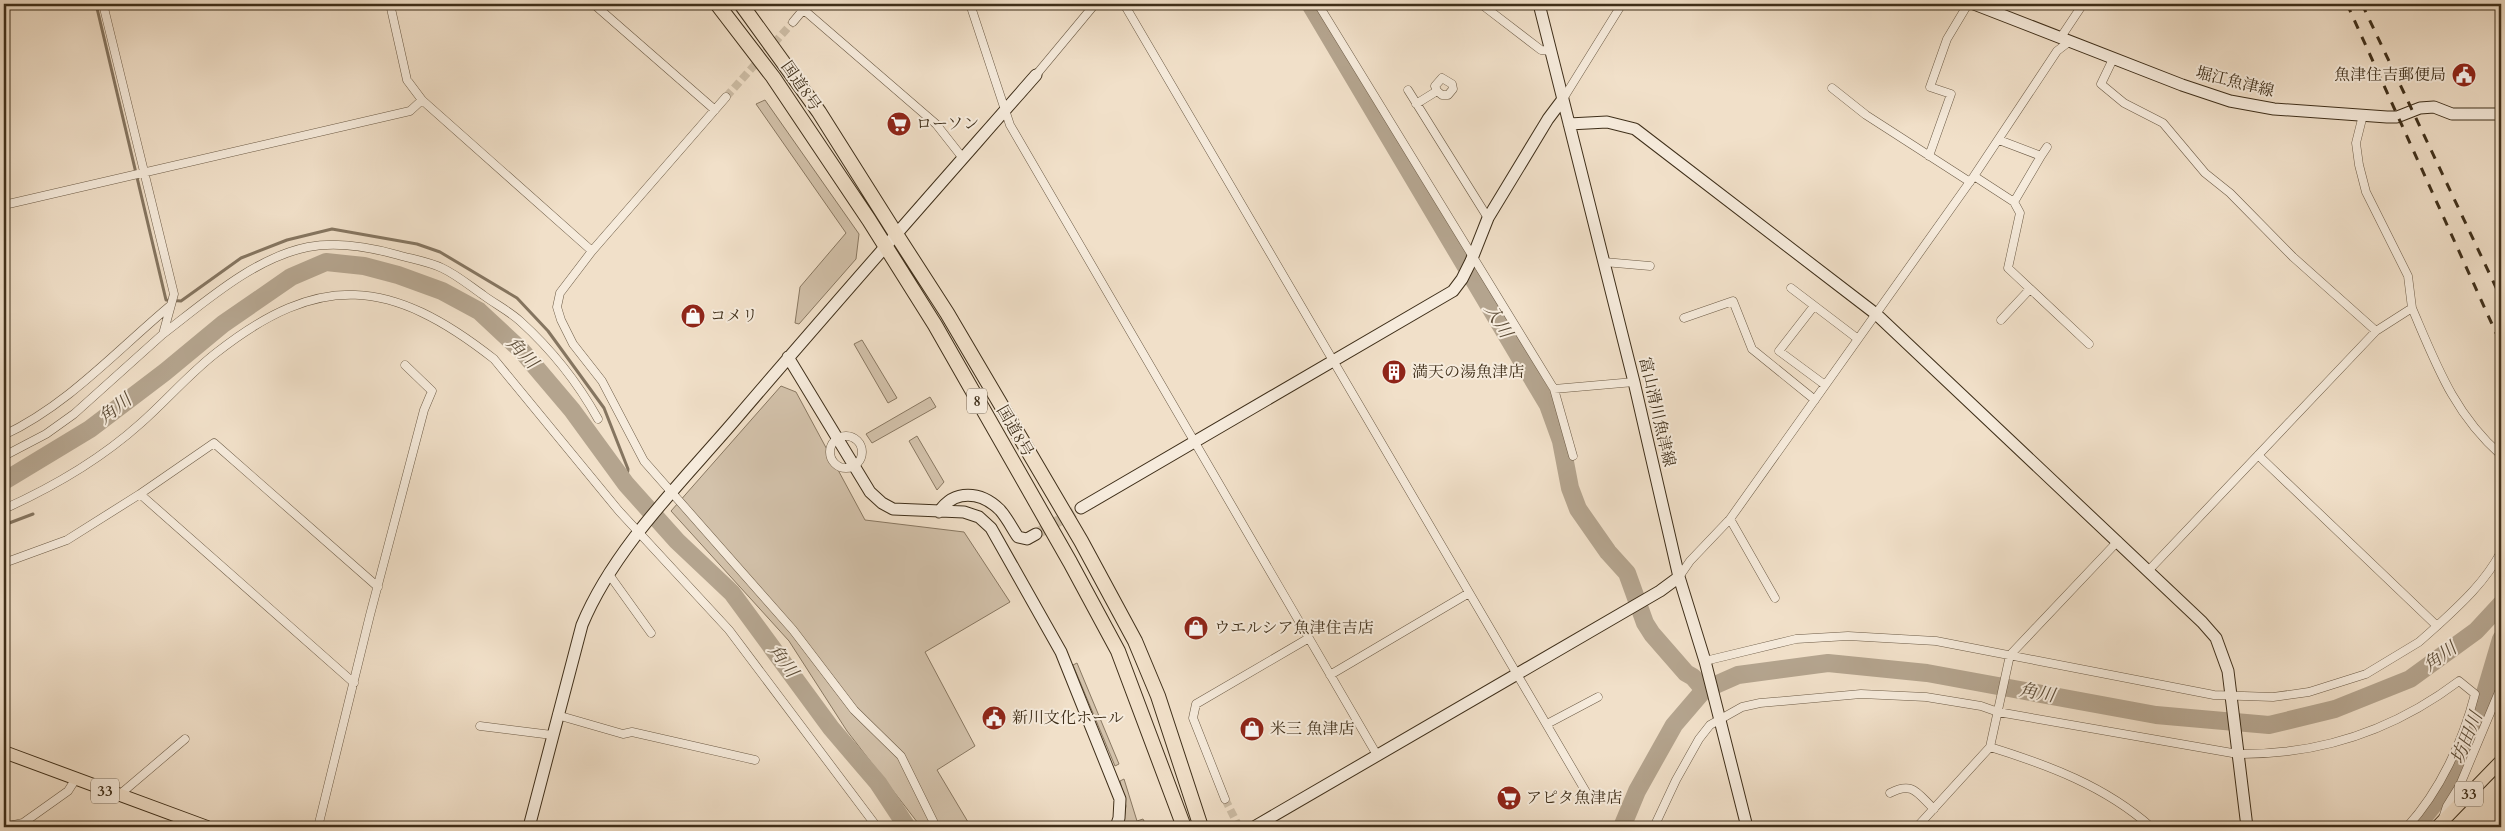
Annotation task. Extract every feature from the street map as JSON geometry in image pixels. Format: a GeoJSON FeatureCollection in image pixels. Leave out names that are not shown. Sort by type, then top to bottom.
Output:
{"type":"FeatureCollection","features":[{"type":"Feature","properties":{"kind":"highway","name":"国道8号"},"geometry":{"type":"LineString","coordinates":[[717,4],[773,77],[935,325],[1118,651],[1184,827]]}},
{"type":"Feature","properties":{"kind":"highway","name":"国道8号"},"geometry":{"type":"LineString","coordinates":[[741,4],[819,112],[962,338],[1081,541],[1120,611],[1158,696],[1201,827]]}},
{"type":"Feature","properties":{"kind":"main road","name":"33"},"geometry":{"type":"LineString","coordinates":[[4,754],[207,827]]}},
{"type":"Feature","properties":{"kind":"main road","name":"33"},"geometry":{"type":"LineString","coordinates":[[2439,825],[2501,761]]}},
{"type":"Feature","properties":{"kind":"street"},"geometry":{"type":"LineString","coordinates":[[103,4],[174,294],[163,334]]}},
{"type":"Feature","properties":{"kind":"street"},"geometry":{"type":"LineString","coordinates":[[390,4],[407,80],[422,100],[592,251]]}},
{"type":"Feature","properties":{"kind":"street"},"geometry":{"type":"LineString","coordinates":[[797,4],[936,124],[962,157]]}},
{"type":"Feature","properties":{"kind":"street"},"geometry":{"type":"LineString","coordinates":[[970,4],[1010,125],[1377,755]]}},
{"type":"Feature","properties":{"kind":"street"},"geometry":{"type":"LineString","coordinates":[[529,827],[582,625],[593,598],[608,573],[672,494],[788,358],[962,157],[1005,111],[1095,4]]}},
{"type":"Feature","properties":{"kind":"street"},"geometry":{"type":"LineString","coordinates":[[1124,4],[1589,797]]}},
{"type":"Feature","properties":{"kind":"street"},"geometry":{"type":"LineString","coordinates":[[1318,4],[1554,389],[1573,456]]}},
{"type":"Feature","properties":{"kind":"street"},"geometry":{"type":"LineString","coordinates":[[1481,4],[1541,50],[1551,51]]}},
{"type":"Feature","properties":{"kind":"street","name":"富山滑川魚津線"},"geometry":{"type":"LineString","coordinates":[[1539,4],[1634,382],[1679,577],[1706,665],[1747,827]]}},
{"type":"Feature","properties":{"kind":"street"},"geometry":{"type":"LineString","coordinates":[[1081,508],[1194,440],[1437,302],[1452,291],[1462,279],[1488,218],[1548,119],[1563,99],[1622,4]]}},
{"type":"Feature","properties":{"kind":"street"},"geometry":{"type":"LineString","coordinates":[[1929,156],[1951,94],[1930,87],[1947,39],[1974,4]]}},
{"type":"Feature","properties":{"kind":"street","name":"堀江魚津線"},"geometry":{"type":"LineString","coordinates":[[1974,4],[2182,85],[2250,106],[2397,117],[2420,108],[2434,107],[2452,114],[2501,114]]}},
{"type":"Feature","properties":{"kind":"street"},"geometry":{"type":"LineString","coordinates":[[1254,827],[1660,591],[1679,577],[1690,561],[1730,519],[1972,179],[2065,39],[2084,4]]}},
{"type":"Feature","properties":{"kind":"street"},"geometry":{"type":"LineString","coordinates":[[597,7],[715,110]]}},
{"type":"Feature","properties":{"kind":"street"},"geometry":{"type":"LineString","coordinates":[[793,22],[803,10]]}},
{"type":"Feature","properties":{"kind":"street"},"geometry":{"type":"LineString","coordinates":[[2113,59],[2101,84],[2124,103],[2163,123],[2205,173],[2230,193],[2293,257],[2376,331]]}},
{"type":"Feature","properties":{"kind":"street"},"geometry":{"type":"LineString","coordinates":[[1832,88],[1866,115],[1929,156],[2014,202],[2020,213],[2008,268],[2089,344]]}},
{"type":"Feature","properties":{"kind":"street"},"geometry":{"type":"LineString","coordinates":[[1408,90],[1488,218]]}},
{"type":"Feature","properties":{"kind":"street"},"geometry":{"type":"LineString","coordinates":[[1416,104],[1437,91]]}},
{"type":"Feature","properties":{"kind":"street"},"geometry":{"type":"LineString","coordinates":[[726,98],[592,251],[560,293],[557,307],[560,320],[573,344],[602,381],[644,461],[793,630],[854,710],[901,756],[936,827]]}},
{"type":"Feature","properties":{"kind":"street"},"geometry":{"type":"LineString","coordinates":[[4,205],[410,111],[422,100]]}},
{"type":"Feature","properties":{"kind":"street"},"geometry":{"type":"LineString","coordinates":[[2363,115],[2356,144],[2359,165],[2366,192],[2408,276],[2412,308],[2444,383],[2464,416],[2501,455]]}},
{"type":"Feature","properties":{"kind":"street"},"geometry":{"type":"LineString","coordinates":[[1569,124],[1607,122],[1635,129],[1876,314],[2202,622],[2216,638],[2228,671],[2247,827]]}},
{"type":"Feature","properties":{"kind":"street"},"geometry":{"type":"LineString","coordinates":[[1999,140],[2041,156]]}},
{"type":"Feature","properties":{"kind":"street"},"geometry":{"type":"LineString","coordinates":[[2014,202],[2047,148]]}},
{"type":"Feature","properties":{"kind":"street"},"geometry":{"type":"LineString","coordinates":[[4,456],[46,434],[74,414],[163,334],[251,270],[308,247],[333,245],[380,250],[440,268],[519,320],[543,343],[584,393],[598,418]]}},
{"type":"Feature","properties":{"kind":"street"},"geometry":{"type":"LineString","coordinates":[[1604,262],[1650,266]]}},
{"type":"Feature","properties":{"kind":"street"},"geometry":{"type":"LineString","coordinates":[[1791,288],[1858,339]]}},
{"type":"Feature","properties":{"kind":"street"},"geometry":{"type":"LineString","coordinates":[[2002,320],[2030,289]]}},
{"type":"Feature","properties":{"kind":"street"},"geometry":{"type":"LineString","coordinates":[[4,509],[57,483],[100,455],[140,424],[217,352],[266,318],[312,298],[341,294],[365,294],[410,307],[469,339],[494,359],[640,533],[729,630],[877,827]]}},
{"type":"Feature","properties":{"kind":"street"},"geometry":{"type":"LineString","coordinates":[[1684,318],[1733,301],[1752,349],[1815,400]]}},
{"type":"Feature","properties":{"kind":"street"},"geometry":{"type":"LineString","coordinates":[[4,435],[58,403],[171,306]]}},
{"type":"Feature","properties":{"kind":"street"},"geometry":{"type":"LineString","coordinates":[[1814,306],[1778,351],[1825,386]]}},
{"type":"Feature","properties":{"kind":"street"},"geometry":{"type":"LineString","coordinates":[[2149,570],[2376,331],[2412,308]]}},
{"type":"Feature","properties":{"kind":"street"},"geometry":{"type":"LineString","coordinates":[[788,358],[870,492],[882,503],[893,509],[964,512],[979,517],[991,528],[1061,652],[1120,799],[1119,818],[1116,827]]}},
{"type":"Feature","properties":{"kind":"street"},"geometry":{"type":"LineString","coordinates":[[318,827],[424,410],[432,391],[405,365]]}},
{"type":"Feature","properties":{"kind":"street"},"geometry":{"type":"LineString","coordinates":[[1554,389],[1634,382]]}},
{"type":"Feature","properties":{"kind":"street"},"geometry":{"type":"LineString","coordinates":[[4,563],[67,540],[140,494],[214,443],[378,587]]}},
{"type":"Feature","properties":{"kind":"street"},"geometry":{"type":"LineString","coordinates":[[2258,455],[2437,626]]}},
{"type":"Feature","properties":{"kind":"street"},"geometry":{"type":"LineString","coordinates":[[140,494],[354,683]]}},
{"type":"Feature","properties":{"kind":"street"},"geometry":{"type":"LineString","coordinates":[[939,512],[945,502],[955,496],[976,496],[990,502],[1001,511],[1018,537],[1026,539],[1036,534]]}},
{"type":"Feature","properties":{"kind":"street"},"geometry":{"type":"LineString","coordinates":[[1730,519],[1775,598]]}},
{"type":"Feature","properties":{"kind":"street"},"geometry":{"type":"LineString","coordinates":[[1917,827],[1990,747],[2009,658],[2118,541]]}},
{"type":"Feature","properties":{"kind":"street"},"geometry":{"type":"LineString","coordinates":[[1706,665],[1796,639],[1848,636],[1936,641],[2009,658],[2231,698],[2273,697],[2333,686],[2366,674],[2390,661],[2419,642],[2470,596],[2492,568],[2501,552]]}},
{"type":"Feature","properties":{"kind":"street"},"geometry":{"type":"LineString","coordinates":[[608,573],[652,633]]}},
{"type":"Feature","properties":{"kind":"street"},"geometry":{"type":"LineString","coordinates":[[1330,675],[1469,593]]}},
{"type":"Feature","properties":{"kind":"street"},"geometry":{"type":"LineString","coordinates":[[1225,799],[1193,718],[1196,704],[1309,638]]}},
{"type":"Feature","properties":{"kind":"street"},"geometry":{"type":"LineString","coordinates":[[1654,827],[1676,780],[1699,738],[1710,725],[1719,718],[1742,707],[1760,703],[1861,694],[1926,697],[2238,753],[2286,751],[2364,734],[2391,724],[2426,705],[2459,681],[2475,694],[2472,708],[2434,793],[2407,827]]}},
{"type":"Feature","properties":{"kind":"street"},"geometry":{"type":"LineString","coordinates":[[2439,825],[2447,806],[2460,786],[2501,687]]}},
{"type":"Feature","properties":{"kind":"street"},"geometry":{"type":"LineString","coordinates":[[1547,724],[1598,698]]}},
{"type":"Feature","properties":{"kind":"street"},"geometry":{"type":"LineString","coordinates":[[557,715],[623,734],[632,732],[755,760]]}},
{"type":"Feature","properties":{"kind":"street"},"geometry":{"type":"LineString","coordinates":[[480,726],[552,735]]}},
{"type":"Feature","properties":{"kind":"street"},"geometry":{"type":"LineString","coordinates":[[118,796],[184,739]]}},
{"type":"Feature","properties":{"kind":"street"},"geometry":{"type":"LineString","coordinates":[[1990,747],[2081,780],[2121,804],[2151,827]]}},
{"type":"Feature","properties":{"kind":"street"},"geometry":{"type":"LineString","coordinates":[[4,827],[23,823],[68,790],[75,780]]}},
{"type":"Feature","properties":{"kind":"street"},"geometry":{"type":"LineString","coordinates":[[1890,793],[1902,787],[1912,788],[1934,809]]}},
{"type":"Feature","properties":{"kind":"shaded area"},"geometry":{"type":"Polygon","coordinates":[[[765,100],[859,234],[856,259],[799,324],[795,323],[800,287],[846,233],[756,104],[765,100]]]}},
{"type":"Feature","properties":{"kind":"shaded area"},"geometry":{"type":"Polygon","coordinates":[[[862,340],[897,398],[888,403],[854,344],[862,340]]]}},
{"type":"Feature","properties":{"kind":"shaded area"},"geometry":{"type":"Polygon","coordinates":[[[781,386],[796,392],[865,520],[964,532],[1010,602],[925,652],[975,746],[937,770],[971,827],[921,827],[847,731],[789,641],[671,511],[781,386]]]}},
{"type":"Feature","properties":{"kind":"shaded area"},"geometry":{"type":"Polygon","coordinates":[[[930,397],[936,407],[872,443],[866,434],[930,397]]]}},
{"type":"Feature","properties":{"kind":"shaded area"},"geometry":{"type":"Polygon","coordinates":[[[917,436],[944,482],[937,490],[909,441],[917,436]]]}},
{"type":"Feature","properties":{"kind":"shaded area"},"geometry":{"type":"Polygon","coordinates":[[[1077,663],[1119,764],[1115,766],[1073,665],[1077,663]]]}},
{"type":"Feature","properties":{"kind":"shaded area"},"geometry":{"type":"Polygon","coordinates":[[[1124,779],[1137,821],[1143,819],[1145,823],[1137,827],[1123,826],[1126,806],[1120,781],[1124,779]]]}},
{"type":"Feature","properties":{"kind":"waterway"},"geometry":{"type":"LineString","coordinates":[[96,4],[166,300],[181,301],[241,258],[287,240],[332,229],[417,244],[440,252],[517,298],[548,331],[604,408],[628,469],[626,484]]}},
{"type":"Feature","properties":{"kind":"waterway","name":"入川"},"geometry":{"type":"LineString","coordinates":[[1310,4],[1548,405],[1561,441],[1570,488],[1578,509],[1608,552],[1627,573],[1645,623],[1652,634],[1686,673],[1693,677],[1704,690]]}},
{"type":"Feature","properties":{"kind":"waterway","name":"角川"},"geometry":{"type":"LineString","coordinates":[[4,481],[90,429],[165,372],[223,324],[291,277],[326,262],[364,266],[398,275],[442,291],[479,311],[522,351],[572,410],[626,484],[677,541],[732,593],[831,728],[878,783],[907,827]]}},
{"type":"Feature","properties":{"kind":"waterway"},"geometry":{"type":"LineString","coordinates":[[4,525],[33,514]]}},
{"type":"Feature","properties":{"kind":"waterway","name":"角川"},"geometry":{"type":"LineString","coordinates":[[1622,827],[1637,791],[1674,725],[1704,690],[1738,675],[1828,663],[1927,673],[2156,715],[2269,725],[2335,709],[2410,679],[2476,631],[2501,604]]}},
{"type":"Feature","properties":{"kind":"waterway","name":"坊田川"},"geometry":{"type":"LineString","coordinates":[[2416,827],[2446,789],[2485,693],[2501,639]]}},
{"type":"Feature","properties":{"kind":"tunnel"},"geometry":{"type":"LineString","coordinates":[[726,97],[793,22]]}},
{"type":"Feature","properties":{"kind":"tunnel"},"geometry":{"type":"LineString","coordinates":[[1036,534],[1081,508]]}},
{"type":"Feature","properties":{"kind":"tunnel"},"geometry":{"type":"LineString","coordinates":[[1225,799],[1239,827]]}},
{"type":"Feature","properties":{"kind":"railway"},"geometry":{"type":"LineString","coordinates":[[2347,4],[2501,344]]}},
{"type":"Feature","properties":{"kind":"railway"},"geometry":{"type":"LineString","coordinates":[[2362,4],[2501,298]]}},
{"type":"Feature","properties":{"kind":"place","name":"魚津住吉郵便局"},"geometry":{"type":"Point","coordinates":[2464,75]}},
{"type":"Feature","properties":{"kind":"place","name":"ローソン"},"geometry":{"type":"Point","coordinates":[899,124]}},
{"type":"Feature","properties":{"kind":"place","name":"コメリ"},"geometry":{"type":"Point","coordinates":[693,316]}},
{"type":"Feature","properties":{"kind":"place","name":"満天の湯魚津店"},"geometry":{"type":"Point","coordinates":[1394,372]}},
{"type":"Feature","properties":{"kind":"place","name":"ウエルシア魚津住吉店"},"geometry":{"type":"Point","coordinates":[1196,628]}},
{"type":"Feature","properties":{"kind":"place","name":"新川文化ホール"},"geometry":{"type":"Point","coordinates":[994,718]}},
{"type":"Feature","properties":{"kind":"place","name":"米三 魚津店"},"geometry":{"type":"Point","coordinates":[1252,729]}},
{"type":"Feature","properties":{"kind":"place","name":"アピタ魚津店"},"geometry":{"type":"Point","coordinates":[1509,798]}}]}
